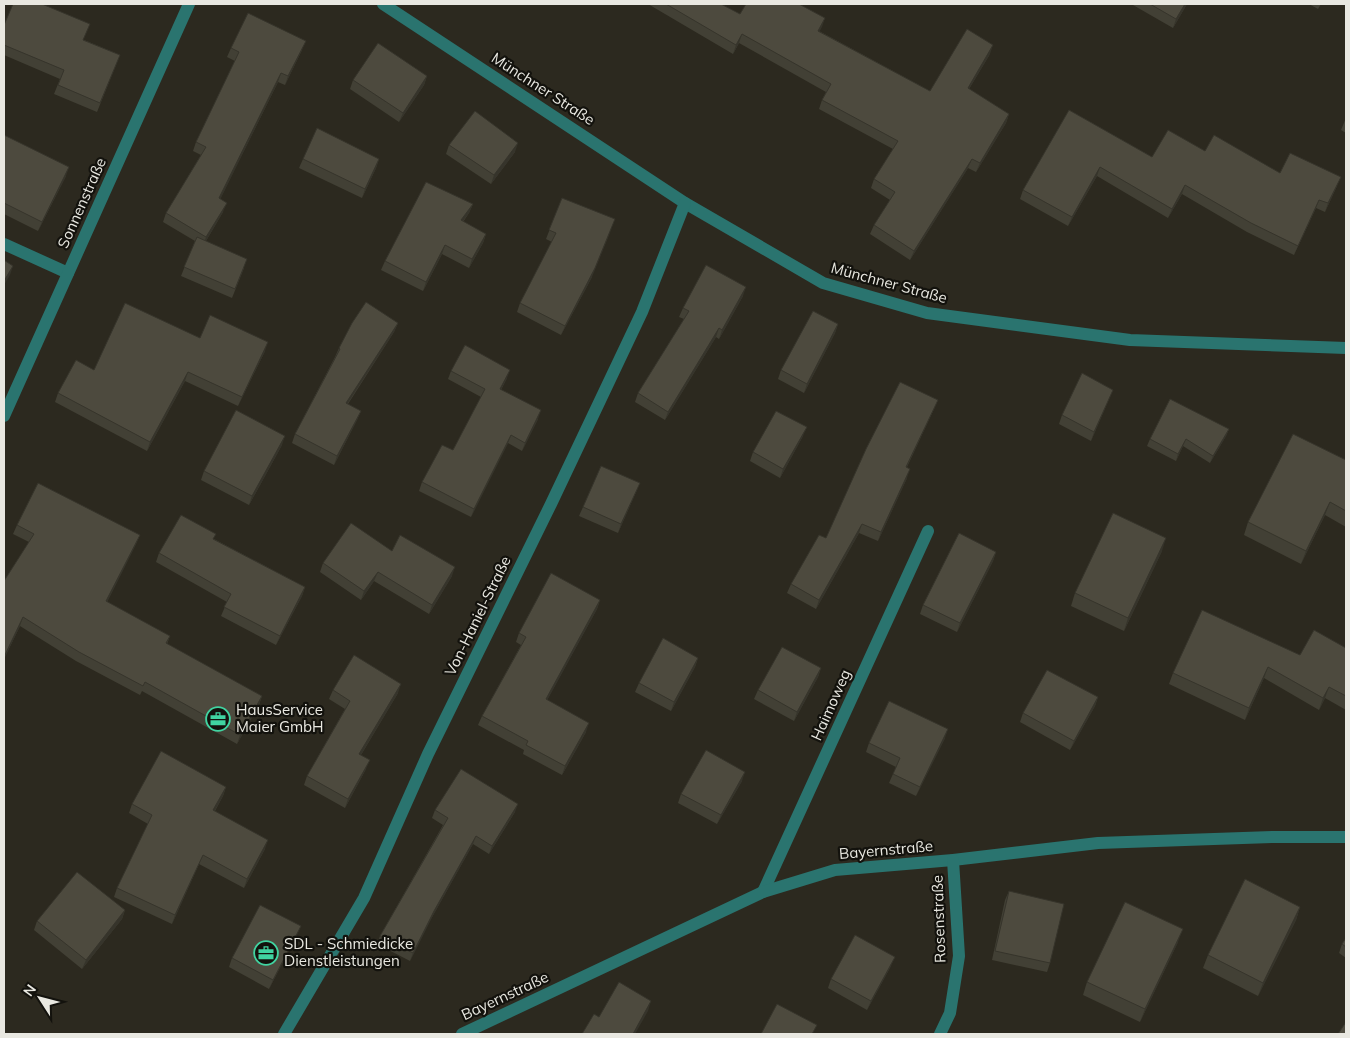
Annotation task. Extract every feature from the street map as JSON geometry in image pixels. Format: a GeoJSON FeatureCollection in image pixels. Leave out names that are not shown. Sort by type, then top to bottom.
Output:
{"type":"FeatureCollection","features":[{"type":"Feature","properties":{"kind":"street","name":"Sonnenstraße"},"geometry":{"type":"LineString","coordinates":[[4,416],[189,4]]}},
{"type":"Feature","properties":{"kind":"street","name":"Münchner Straße"},"geometry":{"type":"LineString","coordinates":[[383,4],[685,204],[823,283],[927,313],[1130,340],[1346,348]]}},
{"type":"Feature","properties":{"kind":"street","name":"Von-Haniel-Straße"},"geometry":{"type":"LineString","coordinates":[[284,1034],[364,898],[428,754],[642,312],[685,204]]}},
{"type":"Feature","properties":{"kind":"street"},"geometry":{"type":"LineString","coordinates":[[4,244],[68,273]]}},
{"type":"Feature","properties":{"kind":"street","name":"Haimoweg"},"geometry":{"type":"LineString","coordinates":[[763,892],[928,531]]}},
{"type":"Feature","properties":{"kind":"street","name":"Bayernstraße"},"geometry":{"type":"LineString","coordinates":[[462,1034],[763,892],[835,870],[953,860],[1098,843],[1272,836],[1346,837]]}},
{"type":"Feature","properties":{"kind":"street","name":"Rosenstraße"},"geometry":{"type":"LineString","coordinates":[[940,1034],[950,1013],[959,956],[953,860]]}},
{"type":"Feature","properties":{"kind":"building"},"geometry":{"type":"Polygon","coordinates":[[[13,4],[42,4],[90,24],[83,40],[120,55],[100,103],[58,85],[64,70],[4,45],[4,25],[13,4]]]}},
{"type":"Feature","properties":{"kind":"building"},"geometry":{"type":"Polygon","coordinates":[[[666,4],[721,4],[740,14],[746,4],[799,4],[825,18],[818,31],[930,91],[967,29],[993,45],[968,88],[1009,114],[980,163],[972,159],[914,251],[874,225],[895,192],[874,179],[898,141],[822,100],[831,84],[742,34],[736,45],[666,4]]]}},
{"type":"Feature","properties":{"kind":"building"},"geometry":{"type":"Polygon","coordinates":[[[1150,4],[1185,4],[1176,19],[1150,4]]]}},
{"type":"Feature","properties":{"kind":"building"},"geometry":{"type":"Polygon","coordinates":[[[248,13],[306,41],[288,76],[281,73],[219,198],[227,203],[206,237],[166,213],[206,147],[196,142],[239,52],[231,48],[248,13]]]}},
{"type":"Feature","properties":{"kind":"building"},"geometry":{"type":"Polygon","coordinates":[[[378,43],[427,76],[403,113],[353,80],[378,43]]]}},
{"type":"Feature","properties":{"kind":"building"},"geometry":{"type":"Polygon","coordinates":[[[1069,110],[1152,157],[1168,130],[1205,151],[1214,135],[1280,173],[1290,153],[1341,177],[1328,203],[1319,200],[1298,246],[1251,223],[1185,185],[1172,209],[1100,167],[1072,217],[1023,190],[1069,110]]]}},
{"type":"Feature","properties":{"kind":"building"},"geometry":{"type":"Polygon","coordinates":[[[475,111],[518,143],[494,175],[449,145],[475,111]]]}},
{"type":"Feature","properties":{"kind":"building"},"geometry":{"type":"Polygon","coordinates":[[[317,128],[379,159],[365,189],[303,159],[317,128]]]}},
{"type":"Feature","properties":{"kind":"building"},"geometry":{"type":"Polygon","coordinates":[[[4,135],[69,167],[42,222],[4,203],[4,135]]]}},
{"type":"Feature","properties":{"kind":"building"},"geometry":{"type":"Polygon","coordinates":[[[426,182],[473,204],[461,220],[486,234],[472,259],[445,245],[426,282],[385,261],[426,182]]]}},
{"type":"Feature","properties":{"kind":"building"},"geometry":{"type":"Polygon","coordinates":[[[562,198],[615,219],[595,268],[565,326],[520,303],[556,233],[549,230],[562,198]]]}},
{"type":"Feature","properties":{"kind":"building"},"geometry":{"type":"Polygon","coordinates":[[[197,237],[247,259],[235,289],[184,267],[197,237]]]}},
{"type":"Feature","properties":{"kind":"building"},"geometry":{"type":"Polygon","coordinates":[[[4,260],[13,266],[4,281],[4,260]]]}},
{"type":"Feature","properties":{"kind":"building"},"geometry":{"type":"Polygon","coordinates":[[[706,265],[746,287],[722,330],[719,328],[668,412],[638,393],[689,311],[683,308],[706,265]]]}},
{"type":"Feature","properties":{"kind":"building"},"geometry":{"type":"Polygon","coordinates":[[[366,302],[398,323],[346,403],[361,411],[337,456],[295,434],[352,323],[366,302]]]}},
{"type":"Feature","properties":{"kind":"building"},"geometry":{"type":"Polygon","coordinates":[[[125,303],[200,338],[210,315],[268,342],[242,397],[188,372],[150,442],[58,393],[76,360],[94,370],[125,303]]]}},
{"type":"Feature","properties":{"kind":"building"},"geometry":{"type":"Polygon","coordinates":[[[813,311],[838,324],[807,384],[781,370],[813,311]]]}},
{"type":"Feature","properties":{"kind":"building"},"geometry":{"type":"Polygon","coordinates":[[[465,345],[510,370],[500,389],[541,410],[525,443],[511,435],[474,509],[422,482],[442,445],[453,450],[485,389],[451,371],[465,345]]]}},
{"type":"Feature","properties":{"kind":"building"},"geometry":{"type":"Polygon","coordinates":[[[1082,373],[1113,390],[1094,432],[1062,415],[1082,373]]]}},
{"type":"Feature","properties":{"kind":"building"},"geometry":{"type":"Polygon","coordinates":[[[900,382],[938,400],[906,467],[910,469],[881,532],[862,524],[819,600],[791,584],[819,535],[826,538],[866,449],[900,382]]]}},
{"type":"Feature","properties":{"kind":"building"},"geometry":{"type":"Polygon","coordinates":[[[1170,399],[1229,429],[1213,456],[1186,439],[1178,454],[1150,439],[1170,399]]]}},
{"type":"Feature","properties":{"kind":"building"},"geometry":{"type":"Polygon","coordinates":[[[236,410],[285,436],[252,496],[204,471],[236,410]]]}},
{"type":"Feature","properties":{"kind":"building"},"geometry":{"type":"Polygon","coordinates":[[[776,411],[807,427],[783,469],[753,452],[776,411]]]}},
{"type":"Feature","properties":{"kind":"building"},"geometry":{"type":"Polygon","coordinates":[[[1293,434],[1346,460],[1346,511],[1330,502],[1306,551],[1248,522],[1293,434]]]}},
{"type":"Feature","properties":{"kind":"building"},"geometry":{"type":"Polygon","coordinates":[[[601,466],[640,483],[621,524],[583,507],[601,466]]]}},
{"type":"Feature","properties":{"kind":"building"},"geometry":{"type":"Polygon","coordinates":[[[38,483],[140,535],[106,601],[170,636],[166,643],[262,696],[240,735],[145,682],[143,686],[79,652],[23,617],[4,657],[4,581],[34,534],[17,525],[38,483]]]}},
{"type":"Feature","properties":{"kind":"building"},"geometry":{"type":"Polygon","coordinates":[[[1113,513],[1166,538],[1128,618],[1075,593],[1113,513]]]}},
{"type":"Feature","properties":{"kind":"building"},"geometry":{"type":"Polygon","coordinates":[[[181,515],[216,534],[213,539],[305,587],[280,636],[224,607],[231,594],[159,553],[181,515]]]}},
{"type":"Feature","properties":{"kind":"building"},"geometry":{"type":"Polygon","coordinates":[[[351,523],[392,551],[400,535],[455,567],[432,605],[378,572],[364,591],[323,563],[351,523]]]}},
{"type":"Feature","properties":{"kind":"building"},"geometry":{"type":"Polygon","coordinates":[[[959,533],[996,552],[960,623],[923,605],[959,533]]]}},
{"type":"Feature","properties":{"kind":"building"},"geometry":{"type":"Polygon","coordinates":[[[551,573],[600,600],[546,699],[589,723],[565,766],[526,745],[528,741],[482,716],[526,637],[519,633],[551,573]]]}},
{"type":"Feature","properties":{"kind":"building"},"geometry":{"type":"Polygon","coordinates":[[[1202,610],[1300,655],[1314,630],[1346,648],[1346,696],[1329,687],[1323,698],[1268,667],[1249,708],[1173,673],[1202,610]]]}},
{"type":"Feature","properties":{"kind":"building"},"geometry":{"type":"Polygon","coordinates":[[[663,638],[698,658],[674,702],[639,683],[663,638]]]}},
{"type":"Feature","properties":{"kind":"building"},"geometry":{"type":"Polygon","coordinates":[[[782,647],[821,668],[797,712],[758,690],[782,647]]]}},
{"type":"Feature","properties":{"kind":"building"},"geometry":{"type":"Polygon","coordinates":[[[354,655],[401,684],[359,754],[370,760],[348,799],[307,776],[350,701],[333,690],[354,655]]]}},
{"type":"Feature","properties":{"kind":"building"},"geometry":{"type":"Polygon","coordinates":[[[1047,670],[1098,697],[1074,741],[1023,713],[1047,670]]]}},
{"type":"Feature","properties":{"kind":"building"},"geometry":{"type":"Polygon","coordinates":[[[889,701],[948,729],[920,787],[893,774],[900,758],[869,743],[889,701]]]}},
{"type":"Feature","properties":{"kind":"building"},"geometry":{"type":"Polygon","coordinates":[[[706,750],[745,772],[721,815],[681,794],[706,750]]]}},
{"type":"Feature","properties":{"kind":"building"},"geometry":{"type":"Polygon","coordinates":[[[161,751],[226,787],[213,810],[268,840],[247,879],[203,855],[175,915],[117,888],[152,815],[132,804],[161,751]]]}},
{"type":"Feature","properties":{"kind":"building"},"geometry":{"type":"Polygon","coordinates":[[[461,769],[518,804],[492,846],[476,836],[413,953],[380,936],[448,818],[435,810],[461,769]]]}},
{"type":"Feature","properties":{"kind":"building"},"geometry":{"type":"Polygon","coordinates":[[[77,872],[125,910],[86,960],[37,921],[77,872]]]}},
{"type":"Feature","properties":{"kind":"building"},"geometry":{"type":"Polygon","coordinates":[[[1245,879],[1300,907],[1263,983],[1208,955],[1245,879]]]}},
{"type":"Feature","properties":{"kind":"building"},"geometry":{"type":"Polygon","coordinates":[[[1009,891],[1064,904],[1050,963],[995,951],[1009,891]]]}},
{"type":"Feature","properties":{"kind":"building"},"geometry":{"type":"Polygon","coordinates":[[[1125,902],[1183,929],[1145,1009],[1087,982],[1125,902]]]}},
{"type":"Feature","properties":{"kind":"building"},"geometry":{"type":"Polygon","coordinates":[[[260,905],[301,926],[273,980],[232,958],[260,905]]]}},
{"type":"Feature","properties":{"kind":"building"},"geometry":{"type":"Polygon","coordinates":[[[855,935],[895,957],[871,1001],[831,979],[855,935]]]}},
{"type":"Feature","properties":{"kind":"building"},"geometry":{"type":"Polygon","coordinates":[[[1346,938],[1346,947],[1342,944],[1346,938]]]}},
{"type":"Feature","properties":{"kind":"building"},"geometry":{"type":"Polygon","coordinates":[[[619,982],[651,1001],[633,1034],[582,1034],[594,1014],[599,1017],[619,982]]]}},
{"type":"Feature","properties":{"kind":"building"},"geometry":{"type":"Polygon","coordinates":[[[777,1004],[817,1025],[812,1034],[761,1034],[777,1004]]]}},
{"type":"Feature","properties":{"kind":"building"},"geometry":{"type":"Polygon","coordinates":[[[1346,1022],[1346,1034],[1338,1034],[1346,1022]]]}},
{"type":"Feature","properties":{"kind":"place","name":"HausService Maier GmbH"},"geometry":{"type":"Point","coordinates":[218,719]}},
{"type":"Feature","properties":{"kind":"place","name":"SDL - Schmiedicke Dienstleistungen"},"geometry":{"type":"Point","coordinates":[266,953]}}]}
